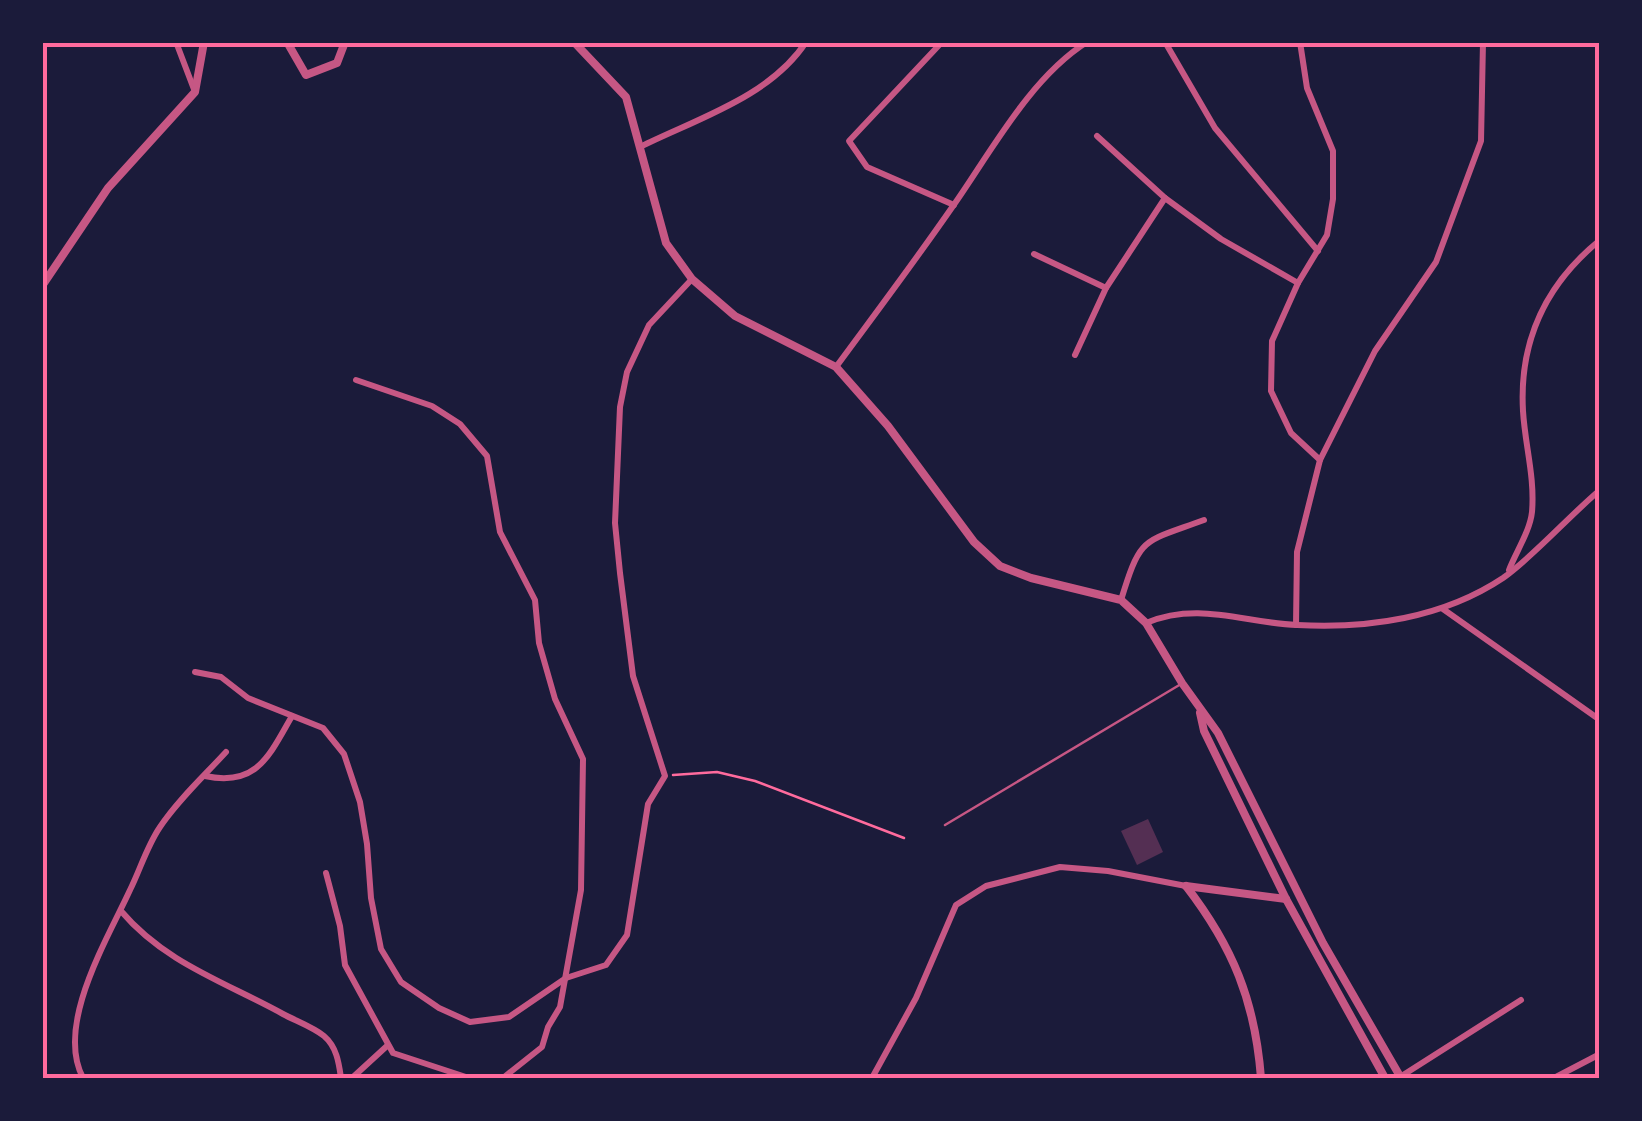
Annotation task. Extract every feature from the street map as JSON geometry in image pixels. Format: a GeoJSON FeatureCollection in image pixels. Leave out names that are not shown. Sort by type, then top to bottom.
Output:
{"type":"FeatureCollection","features":[{"type":"Feature","properties":{"kind":"street"},"geometry":{"type":"LineString","coordinates":[[176,42],[195,92]]}},
{"type":"Feature","properties":{"kind":"street"},"geometry":{"type":"LineString","coordinates":[[42,286],[108,188],[195,92],[204,42]]}},
{"type":"Feature","properties":{"kind":"street"},"geometry":{"type":"LineString","coordinates":[[287,42],[306,76],[337,63],[345,42]]}},
{"type":"Feature","properties":{"kind":"street"},"geometry":{"type":"LineString","coordinates":[[574,42],[626,97],[666,243],[692,279],[734,316],[836,367],[888,426],[974,542],[1000,566],[1031,578],[1121,600],[1146,623],[1182,683],[1218,732],[1364,1017],[1400,1078],[1520,1000]]}},
{"type":"Feature","properties":{"kind":"street"},"geometry":{"type":"LineString","coordinates":[[640,147],[760,89],[797,56],[806,42]]}},
{"type":"Feature","properties":{"kind":"street"},"geometry":{"type":"LineString","coordinates":[[942,42],[849,140],[868,166],[954,205]]}},
{"type":"Feature","properties":{"kind":"street"},"geometry":{"type":"LineString","coordinates":[[836,367],[1003,131],[1054,68],[1088,42]]}},
{"type":"Feature","properties":{"kind":"street"},"geometry":{"type":"LineString","coordinates":[[1165,42],[1215,128],[1318,251]]}},
{"type":"Feature","properties":{"kind":"street"},"geometry":{"type":"LineString","coordinates":[[1300,42],[1307,88],[1333,150],[1333,199],[1327,235],[1298,284],[1272,341],[1271,391],[1291,433],[1320,460]]}},
{"type":"Feature","properties":{"kind":"street"},"geometry":{"type":"LineString","coordinates":[[1296,626],[1298,552],[1320,460],[1375,351],[1436,262],[1481,140],[1484,42]]}},
{"type":"Feature","properties":{"kind":"street"},"geometry":{"type":"LineString","coordinates":[[1097,136],[1166,198],[1221,239],[1298,284]]}},
{"type":"Feature","properties":{"kind":"street"},"geometry":{"type":"LineString","coordinates":[[1075,355],[1106,288],[1166,198]]}},
{"type":"Feature","properties":{"kind":"street"},"geometry":{"type":"LineString","coordinates":[[1506,576],[1532,516],[1532,468],[1523,410],[1527,352],[1546,298],[1584,252],[1600,240]]}},
{"type":"Feature","properties":{"kind":"street"},"geometry":{"type":"LineString","coordinates":[[1034,254],[1106,288]]}},
{"type":"Feature","properties":{"kind":"street"},"geometry":{"type":"LineString","coordinates":[[196,672],[221,676],[248,698],[323,728],[344,754],[362,816],[381,949],[401,982],[470,1022],[508,1017],[566,978],[606,965],[627,935],[648,804],[664,776],[633,676],[620,573],[615,523],[620,408],[627,372],[649,325],[692,279]]}},
{"type":"Feature","properties":{"kind":"street"},"geometry":{"type":"LineString","coordinates":[[356,380],[432,406],[460,424],[487,456],[500,532],[535,600],[539,644],[555,699],[583,758],[581,890],[560,1007],[542,1047],[503,1078]]}},
{"type":"Feature","properties":{"kind":"street"},"geometry":{"type":"LineString","coordinates":[[1146,623],[1167,614],[1226,613],[1296,626],[1389,622],[1458,604],[1506,576],[1600,490]]}},
{"type":"Feature","properties":{"kind":"street"},"geometry":{"type":"LineString","coordinates":[[1121,600],[1138,550],[1148,541],[1204,520]]}},
{"type":"Feature","properties":{"kind":"street"},"geometry":{"type":"LineString","coordinates":[[1442,608],[1600,720]]}},
{"type":"Feature","properties":{"kind":"street"},"geometry":{"type":"LineString","coordinates":[[1198,706],[1204,732],[1286,899],[1386,1078]]}},
{"type":"Feature","properties":{"kind":"street"},"geometry":{"type":"LineString","coordinates":[[205,776],[227,781],[249,776],[274,748],[292,716]]}},
{"type":"Feature","properties":{"kind":"street"},"geometry":{"type":"LineString","coordinates":[[83,1078],[74,1046],[80,1006],[121,911],[159,828],[226,752]]}},
{"type":"Feature","properties":{"kind":"street"},"geometry":{"type":"LineString","coordinates":[[872,1078],[916,998],[956,906],[986,886],[1060,866],[1286,899]]}},
{"type":"Feature","properties":{"kind":"street"},"geometry":{"type":"LineString","coordinates":[[326,873],[340,926],[344,965],[388,1045],[394,1053],[470,1078]]}},
{"type":"Feature","properties":{"kind":"street"},"geometry":{"type":"LineString","coordinates":[[1186,886],[1213,921],[1238,968],[1250,1005],[1261,1078]]}},
{"type":"Feature","properties":{"kind":"street"},"geometry":{"type":"LineString","coordinates":[[121,911],[142,936],[190,969],[326,1037],[337,1054],[341,1078]]}},
{"type":"Feature","properties":{"kind":"street"},"geometry":{"type":"LineString","coordinates":[[1352,1023],[1364,1017]]}},
{"type":"Feature","properties":{"kind":"street"},"geometry":{"type":"LineString","coordinates":[[352,1078],[388,1045]]}},
{"type":"Feature","properties":{"kind":"street"},"geometry":{"type":"LineString","coordinates":[[1554,1078],[1600,1054]]}},
{"type":"Feature","properties":{"kind":"lane"},"geometry":{"type":"LineString","coordinates":[[945,825],[1182,683]]}},
{"type":"Feature","properties":{"kind":"path"},"geometry":{"type":"LineString","coordinates":[[664,776],[717,772],[755,781],[904,838]]}},
{"type":"Feature","properties":{"kind":"building"},"geometry":{"type":"Polygon","coordinates":[[[1148,819],[1163,852],[1137,865],[1121,831],[1148,819]]]}}]}
